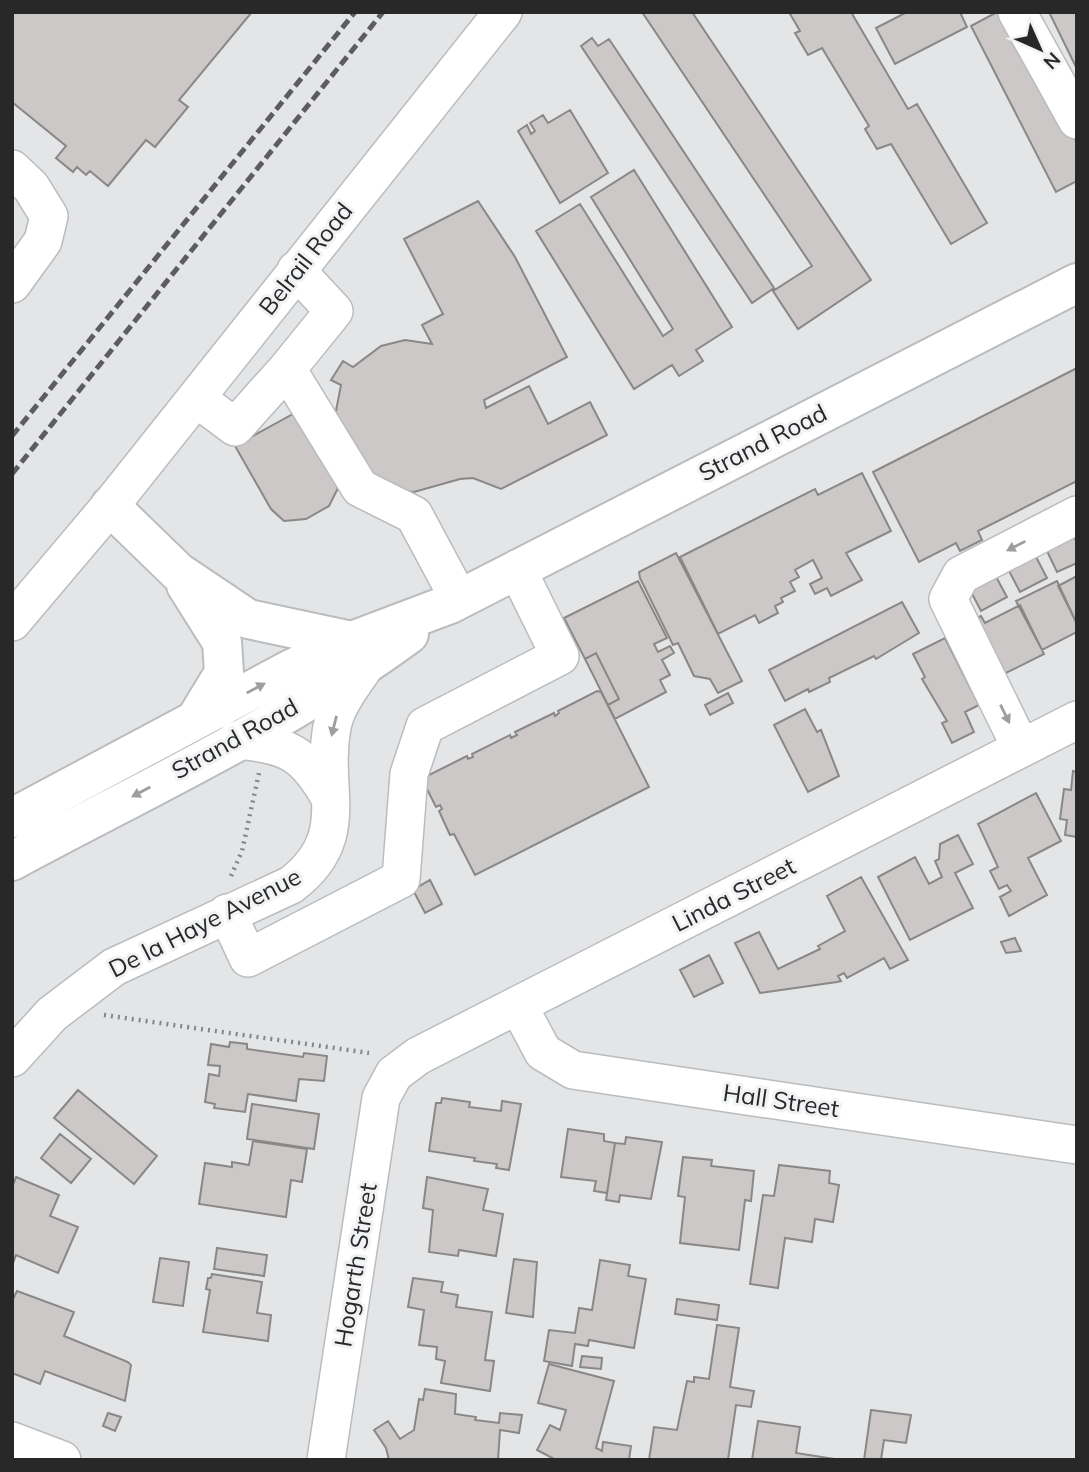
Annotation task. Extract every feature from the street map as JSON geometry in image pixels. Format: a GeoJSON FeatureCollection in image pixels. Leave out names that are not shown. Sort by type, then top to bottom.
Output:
{"type":"FeatureCollection","features":[{"type":"Feature","properties":{"kind":"main road","name":"Strand Road"},"geometry":{"type":"LineString","coordinates":[[12,818],[196,719],[358,653],[1077,283]]}},
{"type":"Feature","properties":{"kind":"main road"},"geometry":{"type":"LineString","coordinates":[[110,506],[178,572],[248,619],[358,653]]}},
{"type":"Feature","properties":{"kind":"main road"},"geometry":{"type":"LineString","coordinates":[[178,572],[222,642],[224,673],[196,719]]}},
{"type":"Feature","properties":{"kind":"main road","name":"Strand Road"},"geometry":{"type":"LineString","coordinates":[[12,861],[248,754],[358,653]]}},
{"type":"Feature","properties":{"kind":"street","name":"Belrail Road"},"geometry":{"type":"LineString","coordinates":[[12,622],[197,398],[503,12]]}},
{"type":"Feature","properties":{"kind":"street"},"geometry":{"type":"LineString","coordinates":[[1017,12],[1077,120]]}},
{"type":"Feature","properties":{"kind":"street"},"geometry":{"type":"LineString","coordinates":[[12,169],[31,187],[49,216],[43,241],[12,284]]}},
{"type":"Feature","properties":{"kind":"street"},"geometry":{"type":"LineString","coordinates":[[197,398],[235,427],[334,311],[296,270]]}},
{"type":"Feature","properties":{"kind":"street"},"geometry":{"type":"LineString","coordinates":[[287,369],[360,488],[414,515],[455,601]]}},
{"type":"Feature","properties":{"kind":"street"},"geometry":{"type":"LineString","coordinates":[[1021,748],[948,599],[961,575],[1077,515]]}},
{"type":"Feature","properties":{"kind":"street"},"geometry":{"type":"LineString","coordinates":[[226,900],[248,958],[401,879],[409,774],[425,726],[560,656],[517,569]]}},
{"type":"Feature","properties":{"kind":"street","name":"De la Haye Avenue"},"geometry":{"type":"LineString","coordinates":[[12,1058],[52,1014],[97,978],[226,900],[291,885],[312,869],[331,831],[332,725],[358,653]]}},
{"type":"Feature","properties":{"kind":"street","name":"Linda Street"},"geometry":{"type":"LineString","coordinates":[[386,1064],[418,1056],[1077,720]]}},
{"type":"Feature","properties":{"kind":"street"},"geometry":{"type":"LineString","coordinates":[[248,754],[270,743],[287,749],[304,760],[316,774],[330,799]]}},
{"type":"Feature","properties":{"kind":"street","name":"Hall Street"},"geometry":{"type":"LineString","coordinates":[[518,1005],[544,1052],[573,1070],[1077,1145]]}},
{"type":"Feature","properties":{"kind":"street","name":"Hogarth Street"},"geometry":{"type":"LineString","coordinates":[[326,1460],[386,1064]]}},
{"type":"Feature","properties":{"kind":"street"},"geometry":{"type":"LineString","coordinates":[[12,1441],[62,1460]]}},
{"type":"Feature","properties":{"kind":"path"},"geometry":{"type":"LineString","coordinates":[[226,900],[242,851],[248,754]]}},
{"type":"Feature","properties":{"kind":"path"},"geometry":{"type":"LineString","coordinates":[[102,1015],[386,1064]]}},
{"type":"Feature","properties":{"kind":"building"},"geometry":{"type":"Polygon","coordinates":[[[12,12],[252,12],[179,100],[188,107],[155,147],[146,140],[108,186],[90,171],[86,175],[77,167],[73,172],[56,158],[66,146],[12,102],[12,12]]]}},
{"type":"Feature","properties":{"kind":"building"},"geometry":{"type":"Polygon","coordinates":[[[642,12],[692,12],[871,280],[798,329],[773,291],[812,266],[642,12]]]}},
{"type":"Feature","properties":{"kind":"building"},"geometry":{"type":"Polygon","coordinates":[[[789,12],[851,12],[908,109],[917,104],[987,223],[951,244],[891,144],[877,149],[865,129],[869,126],[822,48],[808,55],[795,33],[800,31],[789,12]]]}},
{"type":"Feature","properties":{"kind":"building"},"geometry":{"type":"Polygon","coordinates":[[[907,12],[960,12],[967,27],[895,64],[876,28],[907,12]]]}},
{"type":"Feature","properties":{"kind":"building"},"geometry":{"type":"Polygon","coordinates":[[[997,12],[1010,12],[1077,143],[1077,181],[1056,192],[971,26],[997,12]]]}},
{"type":"Feature","properties":{"kind":"building"},"geometry":{"type":"Polygon","coordinates":[[[1049,12],[1077,12],[1077,69],[1049,12]]]}},
{"type":"Feature","properties":{"kind":"building"},"geometry":{"type":"Polygon","coordinates":[[[592,38],[598,46],[609,39],[774,288],[752,303],[581,46],[592,38]]]}},
{"type":"Feature","properties":{"kind":"building"},"geometry":{"type":"Polygon","coordinates":[[[570,110],[608,173],[560,203],[518,131],[527,125],[531,134],[535,131],[530,123],[543,115],[548,123],[570,110]]]}},
{"type":"Feature","properties":{"kind":"building"},"geometry":{"type":"Polygon","coordinates":[[[634,170],[732,327],[696,350],[703,361],[679,376],[672,365],[634,389],[536,231],[580,204],[663,336],[673,329],[591,197],[634,170]]]}},
{"type":"Feature","properties":{"kind":"building"},"geometry":{"type":"Polygon","coordinates":[[[478,201],[515,257],[567,357],[484,400],[486,408],[529,386],[548,424],[590,402],[607,435],[501,489],[473,478],[414,492],[399,491],[352,465],[335,416],[341,385],[331,380],[343,361],[353,367],[381,346],[405,340],[432,344],[422,325],[443,314],[404,239],[478,201]]]}},
{"type":"Feature","properties":{"kind":"building"},"geometry":{"type":"Polygon","coordinates":[[[1077,368],[1077,481],[978,531],[982,540],[960,551],[956,543],[919,562],[873,472],[1077,368]]]}},
{"type":"Feature","properties":{"kind":"building"},"geometry":{"type":"Polygon","coordinates":[[[300,410],[339,486],[329,506],[306,519],[284,521],[271,509],[235,446],[300,410]]]}},
{"type":"Feature","properties":{"kind":"building"},"geometry":{"type":"Polygon","coordinates":[[[862,473],[891,531],[846,553],[862,580],[831,596],[827,588],[815,594],[810,584],[822,578],[813,560],[795,570],[799,577],[790,582],[795,591],[781,598],[783,602],[775,606],[778,613],[759,623],[755,615],[718,634],[680,557],[815,489],[818,495],[862,473]]]}},
{"type":"Feature","properties":{"kind":"building"},"geometry":{"type":"Polygon","coordinates":[[[1072,533],[1077,542],[1077,563],[1057,572],[1045,547],[1072,533]]]}},
{"type":"Feature","properties":{"kind":"building"},"geometry":{"type":"Polygon","coordinates":[[[676,553],[742,681],[718,693],[710,679],[694,676],[678,643],[673,645],[640,578],[639,572],[676,553]]]}},
{"type":"Feature","properties":{"kind":"building"},"geometry":{"type":"Polygon","coordinates":[[[1034,553],[1047,578],[1020,592],[1007,567],[1034,553]]]}},
{"type":"Feature","properties":{"kind":"building"},"geometry":{"type":"Polygon","coordinates":[[[994,573],[1007,597],[981,611],[968,586],[994,573]]]}},
{"type":"Feature","properties":{"kind":"building"},"geometry":{"type":"Polygon","coordinates":[[[1077,576],[1077,624],[1058,586],[1077,576]]]}},
{"type":"Feature","properties":{"kind":"building"},"geometry":{"type":"Polygon","coordinates":[[[638,581],[667,638],[654,644],[658,652],[670,646],[674,653],[662,660],[670,675],[660,680],[666,692],[615,719],[608,705],[619,699],[596,653],[585,659],[564,618],[638,581]]]}},
{"type":"Feature","properties":{"kind":"building"},"geometry":{"type":"Polygon","coordinates":[[[1057,581],[1077,624],[1077,632],[1042,650],[1016,601],[1057,581]]]}},
{"type":"Feature","properties":{"kind":"building"},"geometry":{"type":"Polygon","coordinates":[[[902,602],[919,633],[876,659],[874,656],[829,678],[830,682],[809,692],[808,689],[785,701],[769,670],[902,602]]]}},
{"type":"Feature","properties":{"kind":"building"},"geometry":{"type":"Polygon","coordinates":[[[1020,605],[1044,654],[1004,674],[976,618],[981,616],[985,623],[1020,605]]]}},
{"type":"Feature","properties":{"kind":"building"},"geometry":{"type":"Polygon","coordinates":[[[945,638],[979,705],[965,712],[974,732],[952,743],[942,723],[947,721],[922,679],[925,677],[913,654],[945,638]]]}},
{"type":"Feature","properties":{"kind":"building"},"geometry":{"type":"Polygon","coordinates":[[[596,653],[619,699],[608,705],[585,659],[596,653]]]}},
{"type":"Feature","properties":{"kind":"building"},"geometry":{"type":"Polygon","coordinates":[[[597,691],[601,692],[649,787],[475,875],[454,834],[450,835],[439,811],[442,809],[440,805],[436,807],[424,783],[429,775],[467,756],[468,759],[473,757],[472,754],[510,735],[511,738],[517,735],[515,732],[554,713],[555,716],[558,711],[597,691]]]}},
{"type":"Feature","properties":{"kind":"building"},"geometry":{"type":"Polygon","coordinates":[[[728,693],[733,703],[710,715],[705,705],[728,693]]]}},
{"type":"Feature","properties":{"kind":"building"},"geometry":{"type":"Polygon","coordinates":[[[805,709],[817,732],[821,730],[839,776],[808,792],[774,725],[805,709]]]}},
{"type":"Feature","properties":{"kind":"building"},"geometry":{"type":"Polygon","coordinates":[[[1073,771],[1077,772],[1077,837],[1065,835],[1067,820],[1060,819],[1064,789],[1071,790],[1073,771]]]}},
{"type":"Feature","properties":{"kind":"building"},"geometry":{"type":"Polygon","coordinates":[[[1036,793],[1061,841],[1028,858],[1047,895],[1009,916],[1000,897],[1011,891],[1007,885],[999,889],[990,871],[998,867],[978,824],[1036,793]]]}},
{"type":"Feature","properties":{"kind":"building"},"geometry":{"type":"Polygon","coordinates":[[[958,835],[973,864],[955,873],[973,908],[910,940],[878,877],[915,857],[929,884],[942,877],[935,861],[939,859],[940,844],[958,835]]]}},
{"type":"Feature","properties":{"kind":"building"},"geometry":{"type":"Polygon","coordinates":[[[861,877],[908,960],[890,969],[884,958],[847,978],[844,973],[838,976],[841,981],[760,993],[735,943],[759,932],[778,969],[820,949],[818,946],[845,931],[827,896],[861,877]]]}},
{"type":"Feature","properties":{"kind":"building"},"geometry":{"type":"Polygon","coordinates":[[[430,880],[442,904],[425,913],[413,890],[430,880]]]}},
{"type":"Feature","properties":{"kind":"building"},"geometry":{"type":"Polygon","coordinates":[[[1015,938],[1021,951],[1006,953],[1001,942],[1015,938]]]}},
{"type":"Feature","properties":{"kind":"building"},"geometry":{"type":"Polygon","coordinates":[[[709,955],[723,983],[694,997],[680,970],[709,955]]]}},
{"type":"Feature","properties":{"kind":"building"},"geometry":{"type":"Polygon","coordinates":[[[230,1042],[247,1044],[247,1049],[303,1057],[304,1053],[327,1056],[324,1081],[299,1079],[296,1101],[248,1094],[245,1112],[214,1108],[215,1104],[205,1102],[209,1074],[219,1076],[220,1066],[208,1065],[211,1044],[229,1047],[230,1042]]]}},
{"type":"Feature","properties":{"kind":"building"},"geometry":{"type":"Polygon","coordinates":[[[78,1090],[157,1156],[134,1184],[54,1118],[78,1090]]]}},
{"type":"Feature","properties":{"kind":"building"},"geometry":{"type":"Polygon","coordinates":[[[442,1098],[470,1102],[469,1107],[501,1111],[502,1101],[521,1104],[509,1170],[496,1168],[497,1164],[474,1161],[475,1158],[429,1151],[436,1103],[441,1103],[442,1098]]]}},
{"type":"Feature","properties":{"kind":"building"},"geometry":{"type":"Polygon","coordinates":[[[252,1104],[319,1114],[314,1149],[247,1139],[252,1104]]]}},
{"type":"Feature","properties":{"kind":"building"},"geometry":{"type":"Polygon","coordinates":[[[568,1129],[604,1134],[604,1141],[615,1143],[607,1193],[594,1191],[596,1181],[561,1177],[568,1129]]]}},
{"type":"Feature","properties":{"kind":"building"},"geometry":{"type":"Polygon","coordinates":[[[60,1134],[91,1159],[71,1183],[41,1158],[60,1134]]]}},
{"type":"Feature","properties":{"kind":"building"},"geometry":{"type":"Polygon","coordinates":[[[626,1137],[662,1142],[651,1199],[620,1195],[619,1202],[606,1200],[615,1143],[625,1144],[626,1137]]]}},
{"type":"Feature","properties":{"kind":"building"},"geometry":{"type":"Polygon","coordinates":[[[253,1141],[307,1149],[302,1182],[291,1180],[286,1217],[199,1204],[205,1163],[232,1167],[232,1162],[249,1165],[253,1141]]]}},
{"type":"Feature","properties":{"kind":"building"},"geometry":{"type":"Polygon","coordinates":[[[683,1157],[712,1160],[711,1166],[754,1171],[751,1201],[745,1200],[739,1250],[680,1243],[685,1197],[678,1196],[683,1157]]]}},
{"type":"Feature","properties":{"kind":"building"},"geometry":{"type":"Polygon","coordinates":[[[779,1165],[830,1171],[829,1183],[839,1185],[833,1222],[815,1219],[812,1242],[785,1238],[778,1288],[750,1284],[763,1195],[774,1196],[779,1165]]]}},
{"type":"Feature","properties":{"kind":"building"},"geometry":{"type":"Polygon","coordinates":[[[16,1177],[59,1195],[50,1216],[78,1227],[58,1273],[16,1255],[12,1266],[12,1188],[16,1177]]]}},
{"type":"Feature","properties":{"kind":"building"},"geometry":{"type":"Polygon","coordinates":[[[427,1177],[488,1189],[483,1210],[503,1214],[496,1256],[459,1250],[458,1256],[429,1252],[433,1210],[423,1208],[427,1177]]]}},
{"type":"Feature","properties":{"kind":"building"},"geometry":{"type":"Polygon","coordinates":[[[217,1248],[267,1255],[264,1276],[214,1269],[217,1248]]]}},
{"type":"Feature","properties":{"kind":"building"},"geometry":{"type":"Polygon","coordinates":[[[160,1258],[189,1262],[183,1306],[153,1302],[160,1258]]]}},
{"type":"Feature","properties":{"kind":"building"},"geometry":{"type":"Polygon","coordinates":[[[514,1259],[537,1262],[533,1317],[506,1313],[514,1259]]]}},
{"type":"Feature","properties":{"kind":"building"},"geometry":{"type":"Polygon","coordinates":[[[600,1260],[630,1265],[628,1276],[646,1279],[634,1348],[589,1340],[588,1346],[575,1344],[572,1366],[544,1361],[549,1330],[575,1333],[579,1308],[592,1310],[600,1260]]]}},
{"type":"Feature","properties":{"kind":"building"},"geometry":{"type":"Polygon","coordinates":[[[212,1274],[262,1282],[257,1313],[271,1315],[268,1341],[203,1332],[210,1290],[206,1289],[208,1278],[211,1278],[212,1274]]]}},
{"type":"Feature","properties":{"kind":"building"},"geometry":{"type":"Polygon","coordinates":[[[413,1278],[443,1282],[441,1292],[458,1295],[456,1307],[492,1312],[485,1360],[494,1361],[490,1391],[441,1383],[445,1361],[436,1359],[437,1347],[419,1345],[424,1310],[408,1307],[413,1278]]]}},
{"type":"Feature","properties":{"kind":"building"},"geometry":{"type":"Polygon","coordinates":[[[17,1291],[74,1312],[64,1336],[131,1365],[125,1401],[45,1371],[40,1384],[12,1373],[12,1301],[17,1291]]]}},
{"type":"Feature","properties":{"kind":"building"},"geometry":{"type":"Polygon","coordinates":[[[677,1299],[719,1305],[717,1320],[675,1314],[677,1299]]]}},
{"type":"Feature","properties":{"kind":"building"},"geometry":{"type":"Polygon","coordinates":[[[717,1325],[739,1328],[730,1387],[754,1391],[751,1407],[736,1405],[728,1460],[649,1460],[654,1427],[677,1430],[687,1381],[694,1382],[694,1377],[709,1379],[717,1325]]]}},
{"type":"Feature","properties":{"kind":"building"},"geometry":{"type":"Polygon","coordinates":[[[582,1356],[602,1358],[601,1369],[580,1367],[582,1356]]]}},
{"type":"Feature","properties":{"kind":"building"},"geometry":{"type":"Polygon","coordinates":[[[549,1364],[614,1381],[596,1448],[602,1451],[603,1442],[631,1446],[629,1460],[556,1460],[537,1450],[550,1425],[560,1430],[566,1410],[538,1403],[549,1364]]]}},
{"type":"Feature","properties":{"kind":"building"},"geometry":{"type":"Polygon","coordinates":[[[425,1389],[456,1394],[455,1414],[476,1417],[475,1420],[499,1423],[500,1413],[522,1415],[519,1433],[500,1430],[498,1460],[389,1460],[386,1448],[374,1430],[388,1421],[400,1439],[414,1430],[419,1399],[423,1400],[425,1389]]]}},
{"type":"Feature","properties":{"kind":"building"},"geometry":{"type":"Polygon","coordinates":[[[871,1410],[911,1415],[906,1443],[884,1440],[881,1460],[864,1460],[871,1410]]]}},
{"type":"Feature","properties":{"kind":"building"},"geometry":{"type":"Polygon","coordinates":[[[108,1413],[121,1417],[115,1431],[103,1426],[108,1413]]]}},
{"type":"Feature","properties":{"kind":"building"},"geometry":{"type":"Polygon","coordinates":[[[758,1421],[800,1427],[796,1453],[841,1460],[752,1460],[758,1421]]]}},
{"type":"Feature","properties":{"kind":"railway"},"geometry":{"type":"LineString","coordinates":[[12,436],[355,12]]}},
{"type":"Feature","properties":{"kind":"railway"},"geometry":{"type":"LineString","coordinates":[[12,474],[383,12]]}}]}
